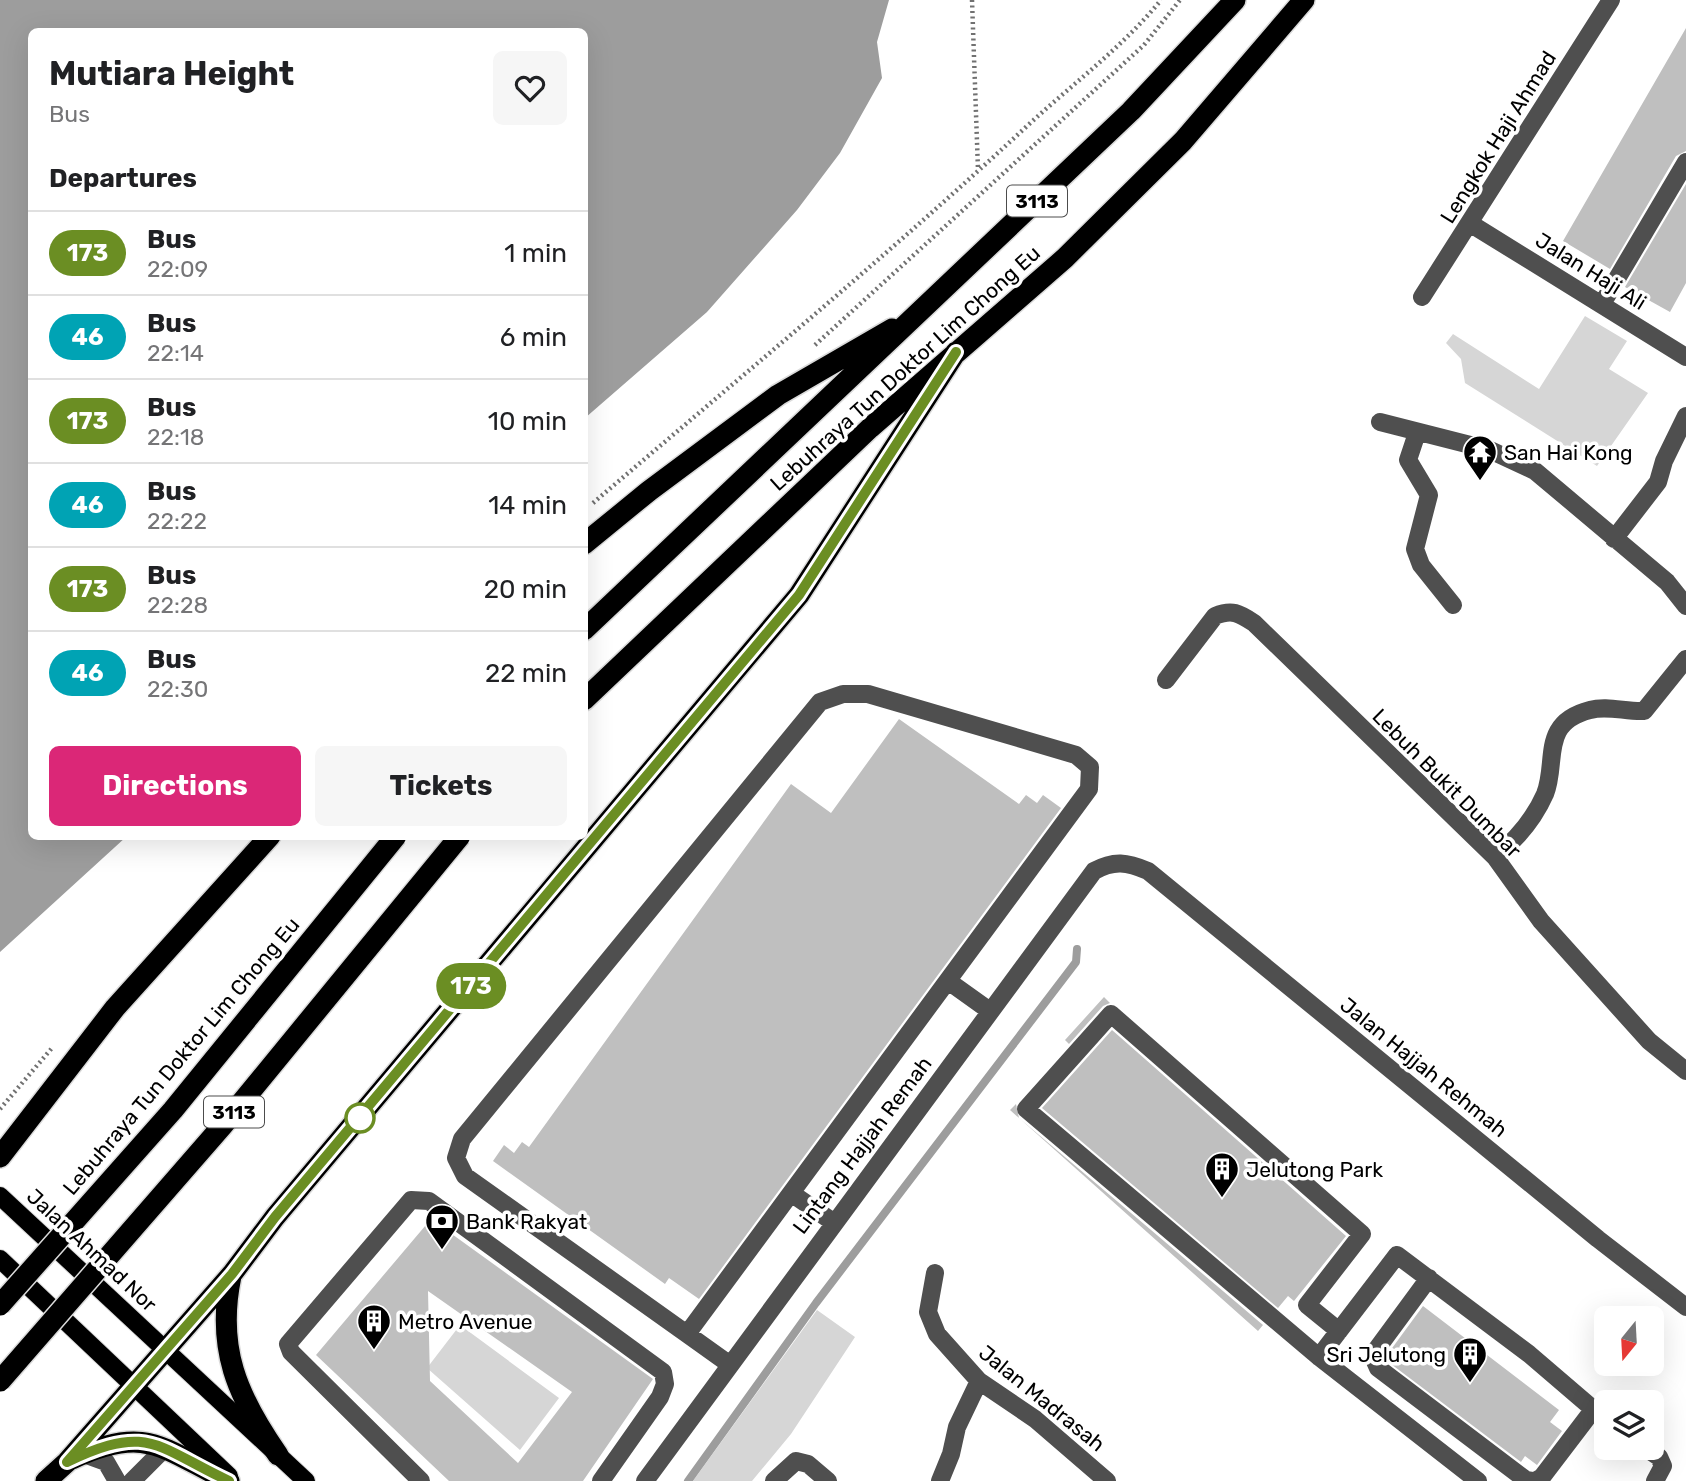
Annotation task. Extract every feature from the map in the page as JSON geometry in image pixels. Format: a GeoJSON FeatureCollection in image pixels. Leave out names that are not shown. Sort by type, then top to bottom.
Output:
{"type":"FeatureCollection","features":[{"type":"Feature","properties":{"kind":"highway","name":"Lebuhraya Tun Doktor Lim Chong Eu"},"geometry":{"type":"LineString","coordinates":[[588,626],[834,396],[1131,111],[1235,0]]}},
{"type":"Feature","properties":{"kind":"highway","name":"Lebuhraya Tun Doktor Lim Chong Eu"},"geometry":{"type":"LineString","coordinates":[[588,696],[870,428],[1065,258],[1184,141],[1304,0]]}},
{"type":"Feature","properties":{"kind":"highway"},"geometry":{"type":"LineString","coordinates":[[588,541],[649,491],[778,395],[921,312]]}},
{"type":"Feature","properties":{"kind":"highway"},"geometry":{"type":"LineString","coordinates":[[46,1481],[75,1458],[232,1274],[275,1217],[799,595],[956,352]]}},
{"type":"Feature","properties":{"kind":"highway"},"geometry":{"type":"LineString","coordinates":[[0,1157],[116,1008],[266,840]]}},
{"type":"Feature","properties":{"kind":"highway","name":"Lebuhraya Tun Doktor Lim Chong Eu"},"geometry":{"type":"LineString","coordinates":[[0,1306],[173,1110],[393,840]]}},
{"type":"Feature","properties":{"kind":"highway","name":"3113"},"geometry":{"type":"LineString","coordinates":[[0,1381],[223,1125],[457,840]]}},
{"type":"Feature","properties":{"kind":"highway"},"geometry":{"type":"LineString","coordinates":[[232,1274],[227,1298],[229,1361],[241,1395],[278,1455]]}},
{"type":"Feature","properties":{"kind":"highway"},"geometry":{"type":"LineString","coordinates":[[75,1458],[130,1440],[147,1441],[229,1481]]}},
{"type":"Feature","properties":{"kind":"main road","name":"Jalan Ahmad Nor"},"geometry":{"type":"LineString","coordinates":[[0,1196],[306,1481]]}},
{"type":"Feature","properties":{"kind":"main road"},"geometry":{"type":"LineString","coordinates":[[0,1259],[234,1481]]}},
{"type":"Feature","properties":{"kind":"street","name":"Lengkok Haji Ahmad"},"geometry":{"type":"LineString","coordinates":[[1422,297],[1471,224],[1611,0]]}},
{"type":"Feature","properties":{"kind":"street"},"geometry":{"type":"LineString","coordinates":[[1602,304],[1686,162]]}},
{"type":"Feature","properties":{"kind":"street","name":"Jalan Haji Ali"},"geometry":{"type":"LineString","coordinates":[[1471,224],[1686,357]]}},
{"type":"Feature","properties":{"kind":"street"},"geometry":{"type":"LineString","coordinates":[[1615,539],[1658,482],[1664,461],[1686,416]]}},
{"type":"Feature","properties":{"kind":"street"},"geometry":{"type":"LineString","coordinates":[[1380,422],[1490,450],[1535,471],[1667,582],[1686,606]]}},
{"type":"Feature","properties":{"kind":"street"},"geometry":{"type":"LineString","coordinates":[[1417,433],[1408,460],[1429,495],[1430,504],[1415,550],[1421,565],[1453,605]]}},
{"type":"Feature","properties":{"kind":"street","name":"Lebuh Bukit Dumbar"},"geometry":{"type":"LineString","coordinates":[[1166,681],[1215,616],[1226,611],[1239,613],[1289,655],[1409,777],[1495,857],[1541,921],[1649,1041],[1686,1072]]}},
{"type":"Feature","properties":{"kind":"street"},"geometry":{"type":"LineString","coordinates":[[1495,857],[1515,841],[1546,792],[1551,744],[1560,730],[1581,713],[1593,709],[1644,712],[1686,659]]}},
{"type":"Feature","properties":{"kind":"street"},"geometry":{"type":"LineString","coordinates":[[687,1334],[1089,789],[1090,767],[1076,755],[868,694],[843,694],[820,702],[462,1139],[456,1158],[464,1176],[729,1364]]}},
{"type":"Feature","properties":{"kind":"street","name":"Lintang Hajjah Remah"},"geometry":{"type":"LineString","coordinates":[[645,1481],[833,1222],[1094,871],[1110,862],[1132,864]]}},
{"type":"Feature","properties":{"kind":"street","name":"Jalan Hajjah Rehmah"},"geometry":{"type":"LineString","coordinates":[[1132,864],[1148,871],[1598,1239],[1686,1307]]}},
{"type":"Feature","properties":{"kind":"street"},"geometry":{"type":"LineString","coordinates":[[948,981],[990,1011]]}},
{"type":"Feature","properties":{"kind":"street"},"geometry":{"type":"LineString","coordinates":[[1339,1331],[1307,1305],[1362,1234],[1111,1014],[1026,1110],[1319,1357],[1478,1481]]}},
{"type":"Feature","properties":{"kind":"street"},"geometry":{"type":"LineString","coordinates":[[791,1193],[833,1222]]}},
{"type":"Feature","properties":{"kind":"street"},"geometry":{"type":"LineString","coordinates":[[421,1481],[290,1352],[288,1344],[411,1200],[420,1198],[429,1201],[663,1372],[665,1384],[660,1397],[601,1481]]}},
{"type":"Feature","properties":{"kind":"street"},"geometry":{"type":"LineString","coordinates":[[1319,1357],[1397,1255],[1529,1354],[1594,1410]]}},
{"type":"Feature","properties":{"kind":"street","name":"Jalan Madrasah"},"geometry":{"type":"LineString","coordinates":[[935,1273],[928,1304],[929,1320],[937,1334],[979,1381],[1035,1419],[1107,1481]]}},
{"type":"Feature","properties":{"kind":"street"},"geometry":{"type":"LineString","coordinates":[[1429,1278],[1376,1350],[1374,1359],[1378,1368],[1526,1480],[1534,1481],[1542,1477],[1594,1421]]}},
{"type":"Feature","properties":{"kind":"street"},"geometry":{"type":"LineString","coordinates":[[940,1481],[951,1454],[957,1427],[979,1381]]}},
{"type":"Feature","properties":{"kind":"street"},"geometry":{"type":"LineString","coordinates":[[132,1481],[164,1448]]}},
{"type":"Feature","properties":{"kind":"street"},"geometry":{"type":"LineString","coordinates":[[75,1458],[106,1462],[117,1481]]}},
{"type":"Feature","properties":{"kind":"street"},"geometry":{"type":"LineString","coordinates":[[1655,1481],[1663,1466],[1660,1460]]}},
{"type":"Feature","properties":{"kind":"street"},"geometry":{"type":"LineString","coordinates":[[774,1481],[796,1461],[808,1464],[828,1481]]}},
{"type":"Feature","properties":{"kind":"path"},"geometry":{"type":"LineString","coordinates":[[972,0],[978,171]]}},
{"type":"Feature","properties":{"kind":"path"},"geometry":{"type":"LineString","coordinates":[[588,508],[978,171],[1072,83],[1135,31],[1161,0]]}},
{"type":"Feature","properties":{"kind":"path"},"geometry":{"type":"LineString","coordinates":[[810,350],[1144,46],[1180,0]]}},
{"type":"Feature","properties":{"kind":"shaded area"},"geometry":{"type":"Polygon","coordinates":[[[0,0],[889,0],[877,42],[882,78],[840,153],[797,210],[707,312],[588,415],[588,28],[28,28],[28,840],[123,840],[0,952],[0,0]]]}},
{"type":"Feature","properties":{"kind":"shaded area"},"geometry":{"type":"Polygon","coordinates":[[[1585,316],[1627,341],[1609,369],[1648,393],[1597,466],[1465,383],[1461,359],[1446,343],[1453,334],[1539,389],[1585,316]]]}},
{"type":"Feature","properties":{"kind":"shaded area"},"geometry":{"type":"Polygon","coordinates":[[[817,1310],[855,1337],[791,1434],[752,1481],[693,1481],[817,1310]]]}},
{"type":"Feature","properties":{"kind":"shaded area"},"geometry":{"type":"Polygon","coordinates":[[[460,1325],[559,1398],[520,1450],[427,1368],[460,1325]]]}},
{"type":"Feature","properties":{"kind":"building"},"geometry":{"type":"Polygon","coordinates":[[[1686,28],[1686,151],[1676,156],[1610,269],[1563,241],[1686,28]]]}},
{"type":"Feature","properties":{"kind":"building"},"geometry":{"type":"Polygon","coordinates":[[[1686,184],[1686,283],[1670,312],[1625,287],[1686,184]]]}},
{"type":"Feature","properties":{"kind":"building"},"geometry":{"type":"Polygon","coordinates":[[[899,719],[1019,804],[1026,795],[1037,803],[1043,795],[1061,808],[699,1299],[669,1278],[665,1284],[493,1161],[504,1145],[514,1153],[522,1142],[529,1147],[791,784],[831,813],[899,719]]]}},
{"type":"Feature","properties":{"kind":"building"},"geometry":{"type":"Polygon","coordinates":[[[1104,997],[1110,1003],[1103,1006],[1069,1044],[1065,1040],[1104,997]]]}},
{"type":"Feature","properties":{"kind":"building"},"geometry":{"type":"Polygon","coordinates":[[[1112,1030],[1346,1236],[1294,1301],[1288,1296],[1278,1308],[1042,1108],[1112,1030]]]}},
{"type":"Feature","properties":{"kind":"building"},"geometry":{"type":"Polygon","coordinates":[[[1016,1104],[1019,1118],[1263,1325],[1258,1331],[1010,1110],[1016,1104]]]}},
{"type":"Feature","properties":{"kind":"building","name":"Metro Avenue"},"geometry":{"type":"Polygon","coordinates":[[[431,1219],[653,1379],[583,1481],[449,1481],[316,1355],[431,1219]],[[428,1291],[430,1381],[518,1463],[572,1392],[428,1291]]]}},
{"type":"Feature","properties":{"kind":"building","name":"Sri Jelutong"},"geometry":{"type":"Polygon","coordinates":[[[1423,1306],[1559,1410],[1550,1422],[1562,1431],[1537,1465],[1525,1456],[1521,1462],[1387,1361],[1387,1355],[1423,1306]]]}},
{"type":"Feature","properties":{"kind":"waterway"},"geometry":{"type":"LineString","coordinates":[[688,1481],[816,1303],[1076,962],[1077,949]]}},
{"type":"Feature","properties":{"kind":"bus line","name":"173"},"geometry":{"type":"LineString","coordinates":[[229,1481],[182,1455],[147,1441],[115,1442],[67,1462],[232,1274],[275,1217],[799,595],[956,352]]}},
{"type":"Feature","properties":{"kind":"place","name":"San Hai Kong"},"geometry":{"type":"Point","coordinates":[1480,482]}},
{"type":"Feature","properties":{"kind":"place","name":"Jelutong Park"},"geometry":{"type":"Point","coordinates":[1222,1199]}},
{"type":"Feature","properties":{"kind":"place","name":"Bank Rakyat"},"geometry":{"type":"Point","coordinates":[442,1251]}},
{"type":"Feature","properties":{"kind":"place","name":"Metro Avenue"},"geometry":{"type":"Point","coordinates":[374,1351]}},
{"type":"Feature","properties":{"kind":"place","name":"Sri Jelutong"},"geometry":{"type":"Point","coordinates":[1470,1384]}}]}
